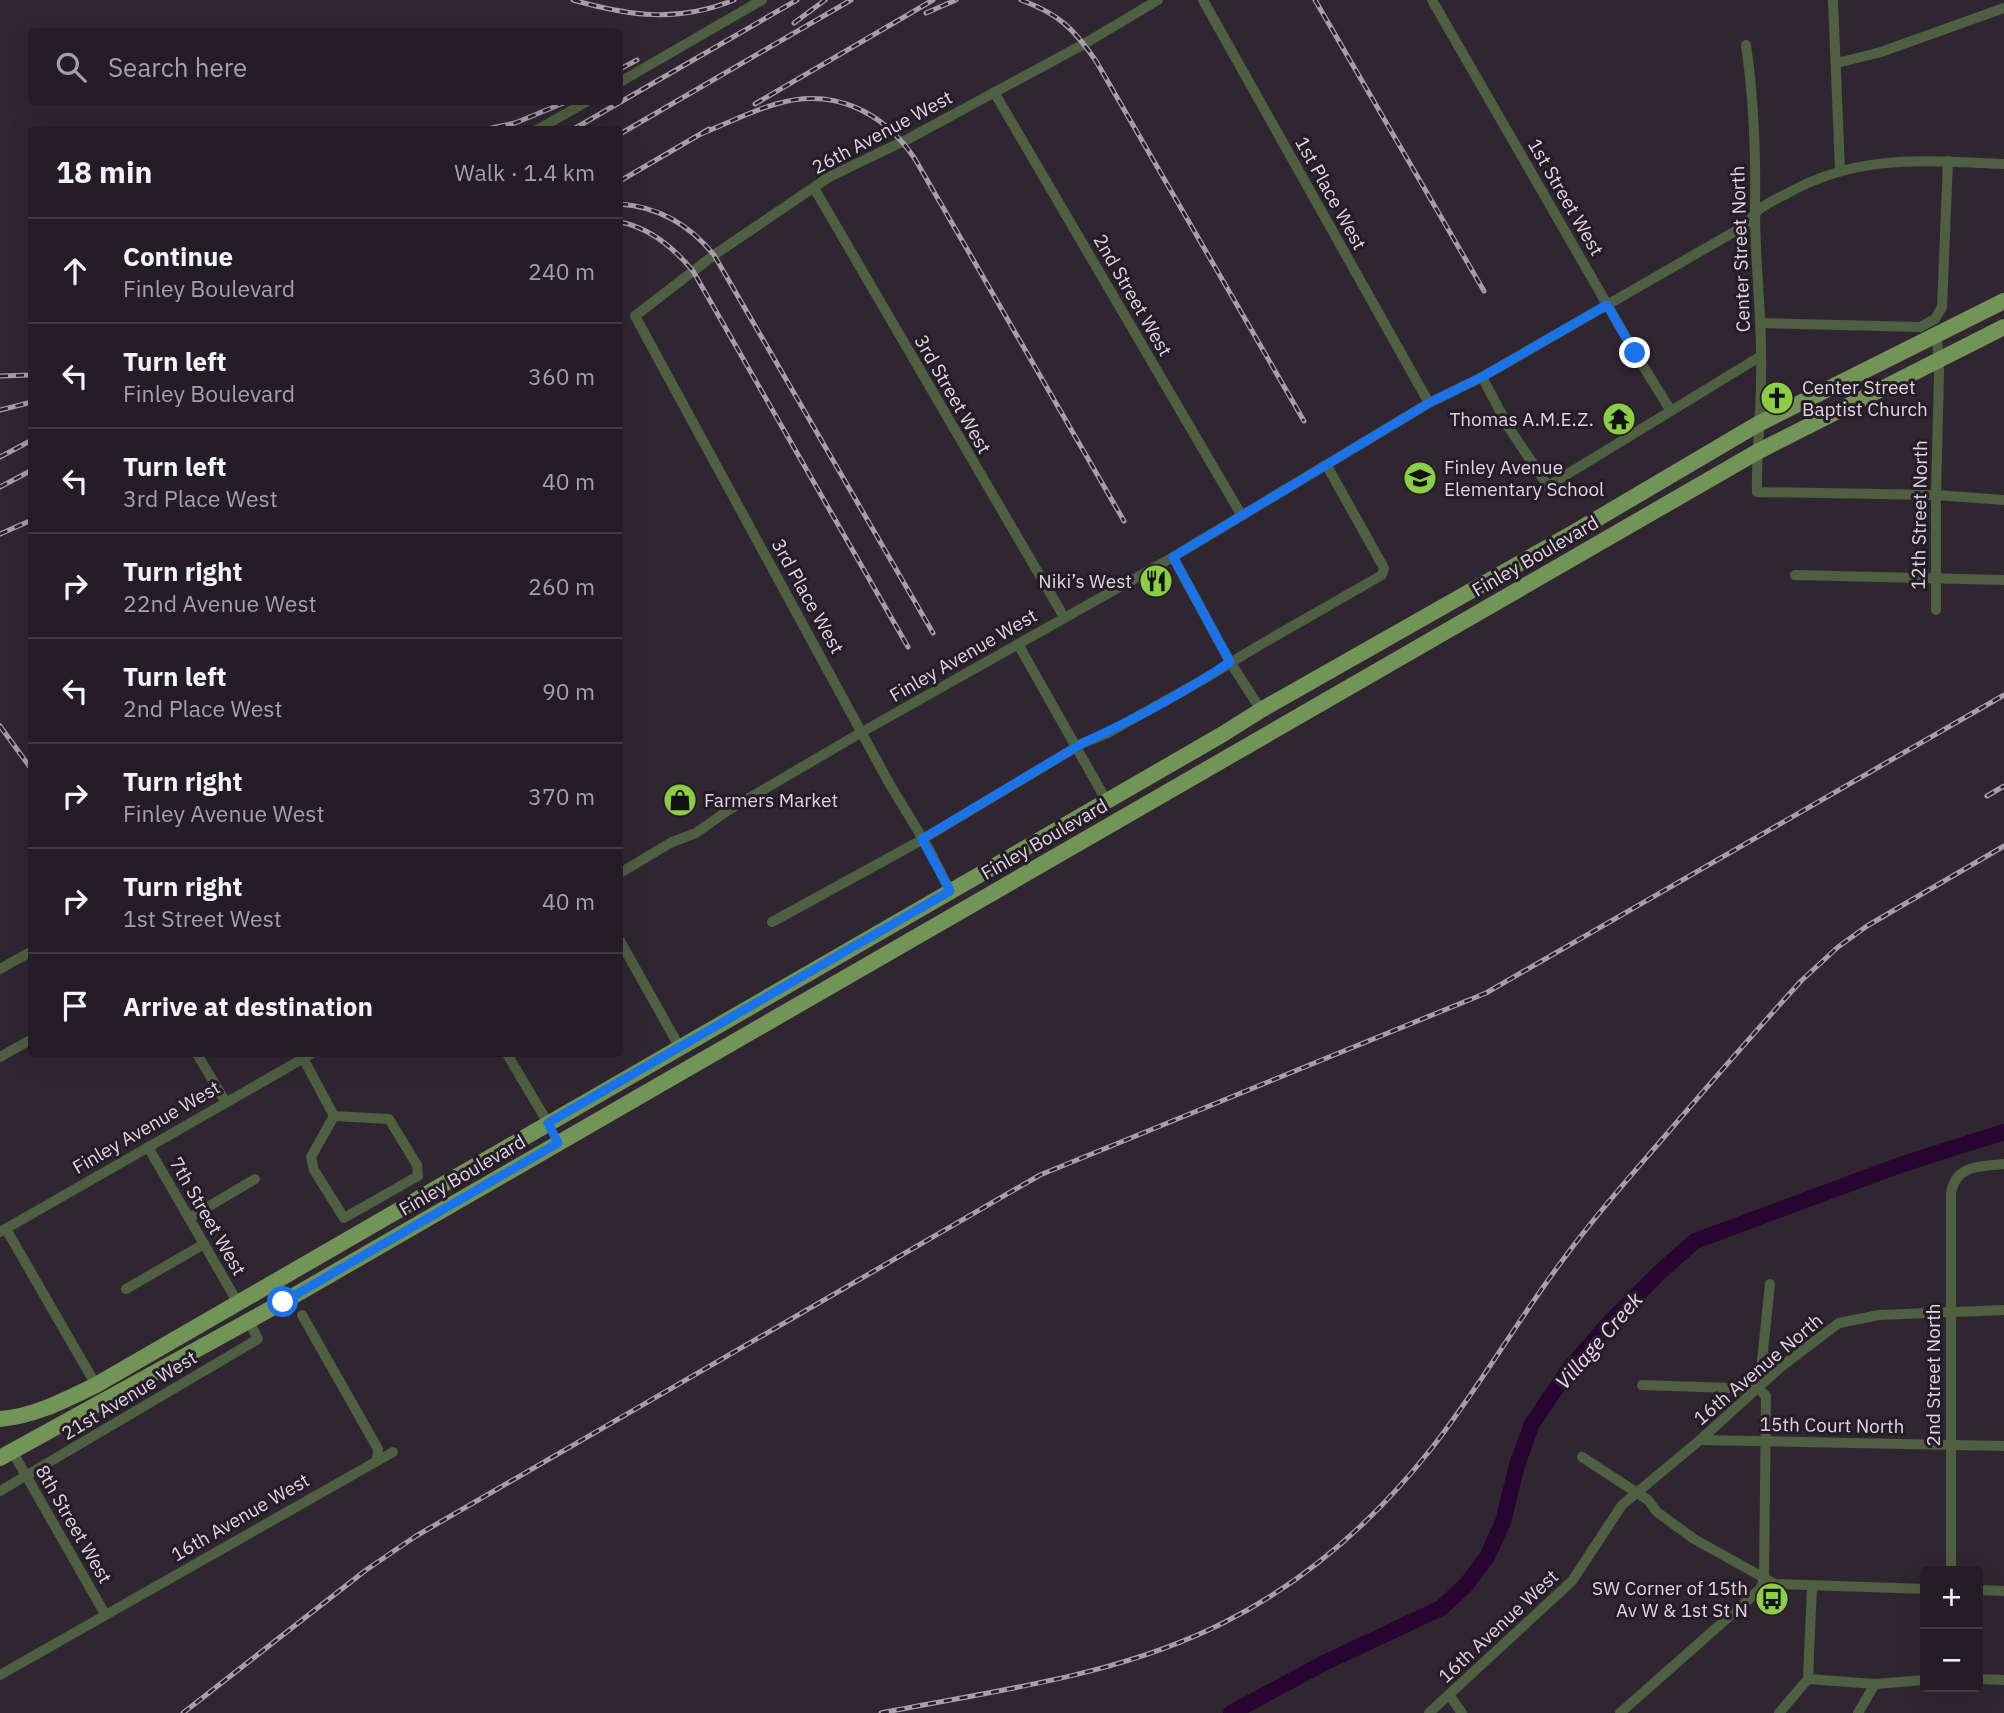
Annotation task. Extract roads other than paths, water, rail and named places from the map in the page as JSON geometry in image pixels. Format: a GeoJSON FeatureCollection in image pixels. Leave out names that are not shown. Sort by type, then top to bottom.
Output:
{"type":"FeatureCollection","features":[{"type":"Feature","properties":{"kind":"main road","name":"Finley Boulevard"},"geometry":{"type":"LineString","coordinates":[[0,1419],[33,1413],[96,1385],[1758,424],[2004,301]]}},
{"type":"Feature","properties":{"kind":"main road","name":"Finley Boulevard"},"geometry":{"type":"LineString","coordinates":[[6,1455],[249,1322],[1757,452],[2004,327]]}},
{"type":"Feature","properties":{"kind":"main road"},"geometry":{"type":"LineString","coordinates":[[1573,533],[1585,551]]}},
{"type":"Feature","properties":{"kind":"main road"},"geometry":{"type":"LineString","coordinates":[[1261,710],[1273,731]]}},
{"type":"Feature","properties":{"kind":"main road"},"geometry":{"type":"LineString","coordinates":[[1106,800],[1117,821]]}},
{"type":"Feature","properties":{"kind":"main road"},"geometry":{"type":"LineString","coordinates":[[950,891],[962,910]]}},
{"type":"Feature","properties":{"kind":"main road"},"geometry":{"type":"LineString","coordinates":[[789,984],[805,1001]]}},
{"type":"Feature","properties":{"kind":"main road"},"geometry":{"type":"LineString","coordinates":[[679,1046],[692,1066]]}},
{"type":"Feature","properties":{"kind":"main road"},"geometry":{"type":"LineString","coordinates":[[548,1123],[558,1143]]}},
{"type":"Feature","properties":{"kind":"main road"},"geometry":{"type":"LineString","coordinates":[[238,1303],[249,1322]]}},
{"type":"Feature","properties":{"kind":"main road"},"geometry":{"type":"LineString","coordinates":[[96,1385],[106,1400]]}},
{"type":"Feature","properties":{"kind":"street"},"geometry":{"type":"LineString","coordinates":[[623,80],[762,0]]}},
{"type":"Feature","properties":{"kind":"street","name":"26th Avenue West"},"geometry":{"type":"LineString","coordinates":[[635,316],[713,255],[830,177],[908,139],[1084,44],[1158,0]]}},
{"type":"Feature","properties":{"kind":"street","name":"1st Place West"},"geometry":{"type":"LineString","coordinates":[[1203,0],[1429,403]]}},
{"type":"Feature","properties":{"kind":"street","name":"1st Street West"},"geometry":{"type":"LineString","coordinates":[[1432,0],[1671,411]]}},
{"type":"Feature","properties":{"kind":"street"},"geometry":{"type":"LineString","coordinates":[[1833,0],[1840,170]]}},
{"type":"Feature","properties":{"kind":"street"},"geometry":{"type":"LineString","coordinates":[[1837,63],[1881,52],[2004,9]]}},
{"type":"Feature","properties":{"kind":"street","name":"Center Street North"},"geometry":{"type":"LineString","coordinates":[[1746,45],[1751,81],[1757,184],[1755,211],[1761,356],[1757,492],[1936,495]]}},
{"type":"Feature","properties":{"kind":"street","name":"2nd Street West"},"geometry":{"type":"LineString","coordinates":[[994,92],[1242,516]]}},
{"type":"Feature","properties":{"kind":"street"},"geometry":{"type":"LineString","coordinates":[[544,126],[581,105]]}},
{"type":"Feature","properties":{"kind":"street","name":"Finley Avenue West"},"geometry":{"type":"LineString","coordinates":[[623,871],[672,842],[696,832],[862,732],[1173,557],[1429,403],[1482,377],[1746,225],[1755,211],[1802,185],[1840,170],[1884,162],[2004,164]]}},
{"type":"Feature","properties":{"kind":"street"},"geometry":{"type":"LineString","coordinates":[[1760,323],[1920,327],[1936,319],[1942,307],[1948,162]]}},
{"type":"Feature","properties":{"kind":"street","name":"3rd Street West"},"geometry":{"type":"LineString","coordinates":[[814,188],[1064,617]]}},
{"type":"Feature","properties":{"kind":"street","name":"3rd Place West"},"geometry":{"type":"LineString","coordinates":[[635,316],[950,891]]}},
{"type":"Feature","properties":{"kind":"street","name":"12th Street North"},"geometry":{"type":"LineString","coordinates":[[1936,610],[1937,336]]}},
{"type":"Feature","properties":{"kind":"street"},"geometry":{"type":"LineString","coordinates":[[1482,377],[1509,428],[1548,486],[1761,356]]}},
{"type":"Feature","properties":{"kind":"street"},"geometry":{"type":"LineString","coordinates":[[772,922],[922,839],[1077,748],[1205,679],[1382,575],[1384,568],[1327,466]]}},
{"type":"Feature","properties":{"kind":"street"},"geometry":{"type":"LineString","coordinates":[[1936,495],[2004,500]]}},
{"type":"Feature","properties":{"kind":"street"},"geometry":{"type":"LineString","coordinates":[[1173,557],[1230,662],[1261,710]]}},
{"type":"Feature","properties":{"kind":"street"},"geometry":{"type":"LineString","coordinates":[[1795,575],[2004,580]]}},
{"type":"Feature","properties":{"kind":"street"},"geometry":{"type":"LineString","coordinates":[[1017,644],[1106,800]]}},
{"type":"Feature","properties":{"kind":"street"},"geometry":{"type":"LineString","coordinates":[[623,946],[679,1046]]}},
{"type":"Feature","properties":{"kind":"street"},"geometry":{"type":"LineString","coordinates":[[0,969],[28,953]]}},
{"type":"Feature","properties":{"kind":"street"},"geometry":{"type":"LineString","coordinates":[[0,1057],[28,1041]]}},
{"type":"Feature","properties":{"kind":"street"},"geometry":{"type":"LineString","coordinates":[[199,1057],[225,1101]]}},
{"type":"Feature","properties":{"kind":"street","name":"Finley Avenue West"},"geometry":{"type":"LineString","coordinates":[[3,1230],[305,1057]]}},
{"type":"Feature","properties":{"kind":"street"},"geometry":{"type":"LineString","coordinates":[[307,1057],[334,1116]]}},
{"type":"Feature","properties":{"kind":"street"},"geometry":{"type":"LineString","coordinates":[[509,1057],[548,1123]]}},
{"type":"Feature","properties":{"kind":"street"},"geometry":{"type":"LineString","coordinates":[[334,1116],[389,1119],[417,1165],[418,1176],[347,1218],[341,1214],[311,1161],[334,1116]]}},
{"type":"Feature","properties":{"kind":"street","name":"7th Street West"},"geometry":{"type":"LineString","coordinates":[[148,1147],[238,1303]]}},
{"type":"Feature","properties":{"kind":"street","name":"2nd Street North"},"geometry":{"type":"LineString","coordinates":[[1951,1566],[1951,1194],[1955,1179],[1961,1172],[2004,1164]]}},
{"type":"Feature","properties":{"kind":"street"},"geometry":{"type":"LineString","coordinates":[[189,1218],[255,1179]]}},
{"type":"Feature","properties":{"kind":"street"},"geometry":{"type":"LineString","coordinates":[[3,1230],[96,1385]]}},
{"type":"Feature","properties":{"kind":"street"},"geometry":{"type":"LineString","coordinates":[[126,1289],[204,1244]]}},
{"type":"Feature","properties":{"kind":"street"},"geometry":{"type":"LineString","coordinates":[[1759,1389],[1770,1284]]}},
{"type":"Feature","properties":{"kind":"street","name":"16th Avenue North"},"geometry":{"type":"LineString","coordinates":[[1635,1493],[1700,1440],[1782,1366],[1839,1323],[1879,1315],[2004,1310]]}},
{"type":"Feature","properties":{"kind":"street"},"geometry":{"type":"LineString","coordinates":[[302,1315],[377,1449],[377,1459]]}},
{"type":"Feature","properties":{"kind":"street","name":"21st Avenue West"},"geometry":{"type":"LineString","coordinates":[[0,1491],[258,1339],[249,1322]]}},
{"type":"Feature","properties":{"kind":"street"},"geometry":{"type":"LineString","coordinates":[[1620,1713],[1761,1588],[1764,1579],[1766,1395],[1759,1389],[1642,1385]]}},
{"type":"Feature","properties":{"kind":"street","name":"15th Court North"},"geometry":{"type":"LineString","coordinates":[[1700,1440],[2004,1446]]}},
{"type":"Feature","properties":{"kind":"street","name":"16th Avenue West"},"geometry":{"type":"LineString","coordinates":[[105,1614],[393,1452]]}},
{"type":"Feature","properties":{"kind":"street","name":"8th Street West"},"geometry":{"type":"LineString","coordinates":[[6,1455],[26,1476],[105,1614]]}},
{"type":"Feature","properties":{"kind":"street"},"geometry":{"type":"LineString","coordinates":[[1582,1457],[1648,1500],[1657,1511],[1694,1539],[1775,1584],[1920,1589]]}},
{"type":"Feature","properties":{"kind":"street","name":"16th Avenue West"},"geometry":{"type":"LineString","coordinates":[[1429,1713],[1572,1581],[1622,1505],[1635,1493]]}},
{"type":"Feature","properties":{"kind":"street"},"geometry":{"type":"LineString","coordinates":[[1779,1713],[1808,1679],[1811,1586]]}},
{"type":"Feature","properties":{"kind":"street"},"geometry":{"type":"LineString","coordinates":[[1983,1590],[2004,1591]]}},
{"type":"Feature","properties":{"kind":"street"},"geometry":{"type":"LineString","coordinates":[[0,1675],[105,1614]]}},
{"type":"Feature","properties":{"kind":"street"},"geometry":{"type":"LineString","coordinates":[[1808,1679],[1875,1684],[1920,1680]]}},
{"type":"Feature","properties":{"kind":"street"},"geometry":{"type":"LineString","coordinates":[[1983,1679],[2004,1680]]}},
{"type":"Feature","properties":{"kind":"street"},"geometry":{"type":"LineString","coordinates":[[1858,1713],[1875,1684]]}},
{"type":"Feature","properties":{"kind":"street"},"geometry":{"type":"LineString","coordinates":[[1449,1695],[1462,1713]]}},
{"type":"Feature","properties":{"kind":"waterway","name":"Village Creek"},"geometry":{"type":"LineString","coordinates":[[1231,1713],[1324,1663],[1441,1608],[1466,1585],[1487,1557],[1503,1522],[1517,1465],[1532,1424],[1569,1369],[1610,1322],[1695,1241],[1903,1164],[2004,1132]]}},
{"type":"Feature","properties":{"kind":"railway"},"geometry":{"type":"LineString","coordinates":[[573,0],[614,10],[654,15],[693,12],[734,0]]}},
{"type":"Feature","properties":{"kind":"railway"},"geometry":{"type":"LineString","coordinates":[[623,101],[797,0]]}},
{"type":"Feature","properties":{"kind":"railway"},"geometry":{"type":"LineString","coordinates":[[794,23],[825,0]]}},
{"type":"Feature","properties":{"kind":"railway"},"geometry":{"type":"LineString","coordinates":[[623,132],[851,0]]}},
{"type":"Feature","properties":{"kind":"railway"},"geometry":{"type":"LineString","coordinates":[[755,104],[933,0]]}},
{"type":"Feature","properties":{"kind":"railway"},"geometry":{"type":"LineString","coordinates":[[926,13],[956,0]]}},
{"type":"Feature","properties":{"kind":"railway"},"geometry":{"type":"LineString","coordinates":[[1021,0],[1056,17],[1080,40],[1096,61],[1304,421]]}},
{"type":"Feature","properties":{"kind":"railway"},"geometry":{"type":"LineString","coordinates":[[1315,0],[1484,291]]}},
{"type":"Feature","properties":{"kind":"railway"},"geometry":{"type":"LineString","coordinates":[[623,67],[637,60]]}},
{"type":"Feature","properties":{"kind":"railway"},"geometry":{"type":"LineString","coordinates":[[701,134],[776,104],[817,99],[837,101],[855,107],[888,128],[915,159],[1124,521]]}},
{"type":"Feature","properties":{"kind":"railway"},"geometry":{"type":"LineString","coordinates":[[501,126],[559,105]]}},
{"type":"Feature","properties":{"kind":"railway"},"geometry":{"type":"LineString","coordinates":[[579,126],[615,105]]}},
{"type":"Feature","properties":{"kind":"railway"},"geometry":{"type":"LineString","coordinates":[[623,179],[709,129]]}},
{"type":"Feature","properties":{"kind":"railway"},"geometry":{"type":"LineString","coordinates":[[623,204],[648,209],[672,219],[694,234],[714,255],[933,633]]}},
{"type":"Feature","properties":{"kind":"railway"},"geometry":{"type":"LineString","coordinates":[[623,223],[661,240],[693,271],[908,647]]}},
{"type":"Feature","properties":{"kind":"railway"},"geometry":{"type":"LineString","coordinates":[[0,376],[28,375]]}},
{"type":"Feature","properties":{"kind":"railway"},"geometry":{"type":"LineString","coordinates":[[0,410],[28,403]]}},
{"type":"Feature","properties":{"kind":"railway"},"geometry":{"type":"LineString","coordinates":[[0,457],[28,442]]}},
{"type":"Feature","properties":{"kind":"railway"},"geometry":{"type":"LineString","coordinates":[[0,487],[28,472]]}},
{"type":"Feature","properties":{"kind":"railway"},"geometry":{"type":"LineString","coordinates":[[0,534],[28,522]]}},
{"type":"Feature","properties":{"kind":"railway"},"geometry":{"type":"LineString","coordinates":[[183,1713],[366,1570],[416,1536],[1040,1175],[1486,993],[2004,695]]}},
{"type":"Feature","properties":{"kind":"railway"},"geometry":{"type":"LineString","coordinates":[[0,726],[28,764]]}},
{"type":"Feature","properties":{"kind":"railway"},"geometry":{"type":"LineString","coordinates":[[1987,796],[2004,786]]}},
{"type":"Feature","properties":{"kind":"railway"},"geometry":{"type":"LineString","coordinates":[[881,1713],[1057,1679],[1143,1656],[1225,1622],[1255,1606],[1311,1568],[1363,1524],[1431,1449],[1587,1228],[1801,981],[1838,947],[1867,926],[2004,846]]}},
{"type":"Feature","properties":{"kind":"place","name":"Center Street Baptist Church"},"geometry":{"type":"Point","coordinates":[1777,398]}},
{"type":"Feature","properties":{"kind":"place","name":"Thomas A.M.E.Z."},"geometry":{"type":"Point","coordinates":[1619,419]}},
{"type":"Feature","properties":{"kind":"place","name":"Finley Avenue Elementary School"},"geometry":{"type":"Point","coordinates":[1420,478]}},
{"type":"Feature","properties":{"kind":"place","name":"Niki’s West"},"geometry":{"type":"Point","coordinates":[1156,581]}},
{"type":"Feature","properties":{"kind":"place","name":"Farmers Market"},"geometry":{"type":"Point","coordinates":[680,800]}},
{"type":"Feature","properties":{"kind":"place","name":"SW Corner of 15th Av W & 1st St N"},"geometry":{"type":"Point","coordinates":[1772,1599]}}]}
